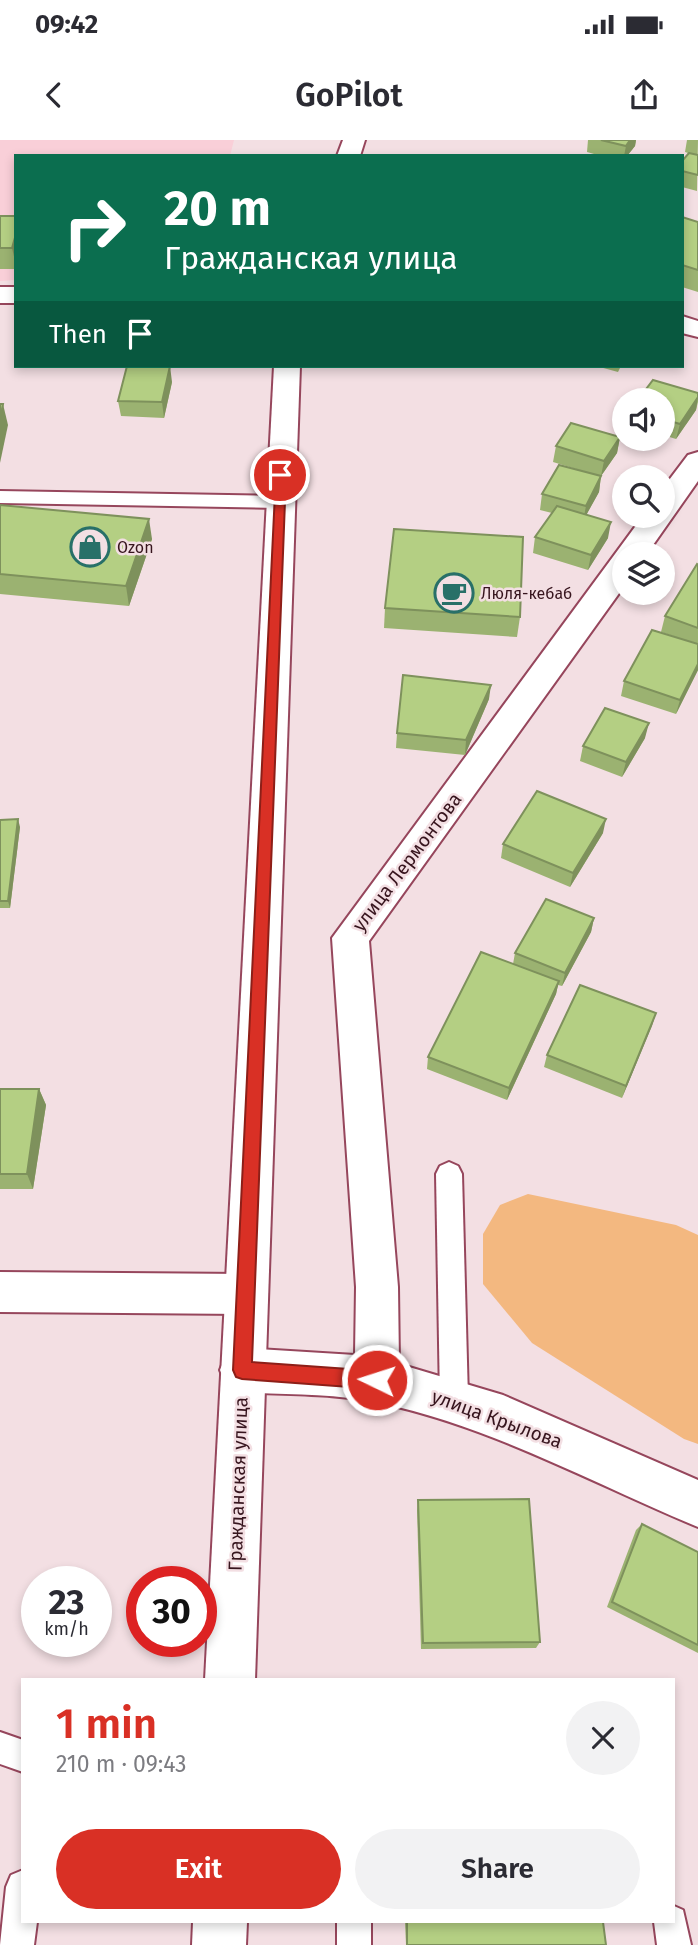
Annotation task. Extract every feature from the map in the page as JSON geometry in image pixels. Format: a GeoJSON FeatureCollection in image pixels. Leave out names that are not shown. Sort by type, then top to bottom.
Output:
{"type":"FeatureCollection","features":[{"type":"Feature","properties":{"kind":"street","name":"Гражданская улица"},"geometry":{"type":"LineString","coordinates":[[230,1678],[287,368]]}},
{"type":"Feature","properties":{"kind":"street"},"geometry":{"type":"LineString","coordinates":[[675,493],[698,461]]}},
{"type":"Feature","properties":{"kind":"street","name":"улица Лермонтова"},"geometry":{"type":"LineString","coordinates":[[377,1380],[376,1287],[350,938],[612,581]]}},
{"type":"Feature","properties":{"kind":"street"},"geometry":{"type":"LineString","coordinates":[[0,1292],[245,1294]]}},
{"type":"Feature","properties":{"kind":"street","name":"улица Крылова"},"geometry":{"type":"LineString","coordinates":[[242,1370],[377,1380],[454,1399],[575,1448],[698,1504]]}},
{"type":"Feature","properties":{"kind":"street"},"geometry":{"type":"LineString","coordinates":[[219,1945],[220,1923]]}},
{"type":"Feature","properties":{"kind":"lane"},"geometry":{"type":"LineString","coordinates":[[0,497],[279,502]]}},
{"type":"Feature","properties":{"kind":"lane"},"geometry":{"type":"LineString","coordinates":[[449,1174],[454,1399]]}},
{"type":"Feature","properties":{"kind":"lane"},"geometry":{"type":"LineString","coordinates":[[0,1748],[21,1755]]}},
{"type":"Feature","properties":{"kind":"lane"},"geometry":{"type":"LineString","coordinates":[[17,1945],[21,1906]]}},
{"type":"Feature","properties":{"kind":"lane"},"geometry":{"type":"LineString","coordinates":[[354,1923],[354,1945]]}},
{"type":"Feature","properties":{"kind":"lane"},"geometry":{"type":"LineString","coordinates":[[671,1923],[674,1945]]}},
{"type":"Feature","properties":{"kind":"shaded area"},"geometry":{"type":"Polygon","coordinates":[[[0,140],[234,140],[230,154],[14,154],[14,280],[0,281],[0,140]]]}},
{"type":"Feature","properties":{"kind":"shaded area"},"geometry":{"type":"Polygon","coordinates":[[[528,1194],[676,1225],[698,1235],[698,1444],[684,1439],[532,1343],[483,1284],[483,1234],[500,1205],[528,1194]]]}},
{"type":"Feature","properties":{"kind":"building"},"geometry":{"type":"Polygon","coordinates":[[[601,140],[630,140],[626,146],[601,140]]]}},
{"type":"Feature","properties":{"kind":"building"},"geometry":{"type":"Polygon","coordinates":[[[689,153],[698,155],[698,175],[684,172],[684,159],[689,153]]]}},
{"type":"Feature","properties":{"kind":"building"},"geometry":{"type":"Polygon","coordinates":[[[0,216],[14,216],[12,248],[0,248],[0,216]]]}},
{"type":"Feature","properties":{"kind":"building"},"geometry":{"type":"Polygon","coordinates":[[[684,218],[698,222],[698,270],[684,266],[684,218]]]}},
{"type":"Feature","properties":{"kind":"building"},"geometry":{"type":"Polygon","coordinates":[[[126,368],[170,368],[162,402],[118,401],[126,368]]]}},
{"type":"Feature","properties":{"kind":"building"},"geometry":{"type":"Polygon","coordinates":[[[653,380],[698,393],[698,397],[680,424],[675,423],[675,388],[647,388],[653,380]]]}},
{"type":"Feature","properties":{"kind":"building"},"geometry":{"type":"Polygon","coordinates":[[[571,423],[612,435],[612,449],[604,461],[556,446],[571,423]]]}},
{"type":"Feature","properties":{"kind":"building"},"geometry":{"type":"Polygon","coordinates":[[[559,465],[601,476],[586,506],[542,494],[559,465]]]}},
{"type":"Feature","properties":{"kind":"building"},"geometry":{"type":"Polygon","coordinates":[[[0,505],[149,519],[126,586],[0,574],[0,505]]]}},
{"type":"Feature","properties":{"kind":"building"},"geometry":{"type":"Polygon","coordinates":[[[557,506],[611,522],[591,555],[535,537],[557,506]]]}},
{"type":"Feature","properties":{"kind":"building","name":"Люля-кебаб"},"geometry":{"type":"Polygon","coordinates":[[[394,529],[523,537],[520,617],[385,608],[394,529]]]}},
{"type":"Feature","properties":{"kind":"building"},"geometry":{"type":"Polygon","coordinates":[[[697,564],[698,628],[665,616],[672,605],[675,605],[675,600],[697,564]]]}},
{"type":"Feature","properties":{"kind":"building"},"geometry":{"type":"Polygon","coordinates":[[[652,630],[698,644],[698,664],[680,700],[624,681],[652,630]]]}},
{"type":"Feature","properties":{"kind":"building"},"geometry":{"type":"Polygon","coordinates":[[[403,675],[491,685],[466,740],[397,733],[403,675]]]}},
{"type":"Feature","properties":{"kind":"building"},"geometry":{"type":"Polygon","coordinates":[[[605,708],[649,723],[626,762],[583,746],[605,708]]]}},
{"type":"Feature","properties":{"kind":"building"},"geometry":{"type":"Polygon","coordinates":[[[537,791],[606,819],[573,873],[503,844],[537,791]]]}},
{"type":"Feature","properties":{"kind":"building"},"geometry":{"type":"Polygon","coordinates":[[[18,819],[8,901],[0,901],[0,820],[18,819]]]}},
{"type":"Feature","properties":{"kind":"building"},"geometry":{"type":"Polygon","coordinates":[[[546,899],[594,918],[565,973],[515,953],[546,899]]]}},
{"type":"Feature","properties":{"kind":"building"},"geometry":{"type":"Polygon","coordinates":[[[481,952],[559,981],[509,1088],[428,1057],[481,952]]]}},
{"type":"Feature","properties":{"kind":"building"},"geometry":{"type":"Polygon","coordinates":[[[580,985],[656,1013],[626,1086],[547,1055],[580,985]]]}},
{"type":"Feature","properties":{"kind":"building"},"geometry":{"type":"Polygon","coordinates":[[[0,1089],[39,1089],[27,1174],[0,1174],[0,1089]]]}},
{"type":"Feature","properties":{"kind":"building"},"geometry":{"type":"Polygon","coordinates":[[[529,1499],[540,1642],[423,1643],[418,1500],[529,1499]]]}},
{"type":"Feature","properties":{"kind":"building"},"geometry":{"type":"Polygon","coordinates":[[[642,1524],[698,1552],[698,1645],[612,1602],[642,1524]]]}},
{"type":"Feature","properties":{"kind":"building"},"geometry":{"type":"Polygon","coordinates":[[[407,1923],[603,1923],[606,1945],[407,1945],[407,1923]]]}},
{"type":"Feature","properties":{"kind":"place","name":"Ozon"},"geometry":{"type":"Point","coordinates":[90,547]}},
{"type":"Feature","properties":{"kind":"place","name":"Люля-кебаб"},"geometry":{"type":"Point","coordinates":[454,593]}},
{"type":"Feature","properties":{"kind":"route"},"geometry":{"type":"LineString","coordinates":[[280,475],[242,1370],[377,1380]]}}]}
